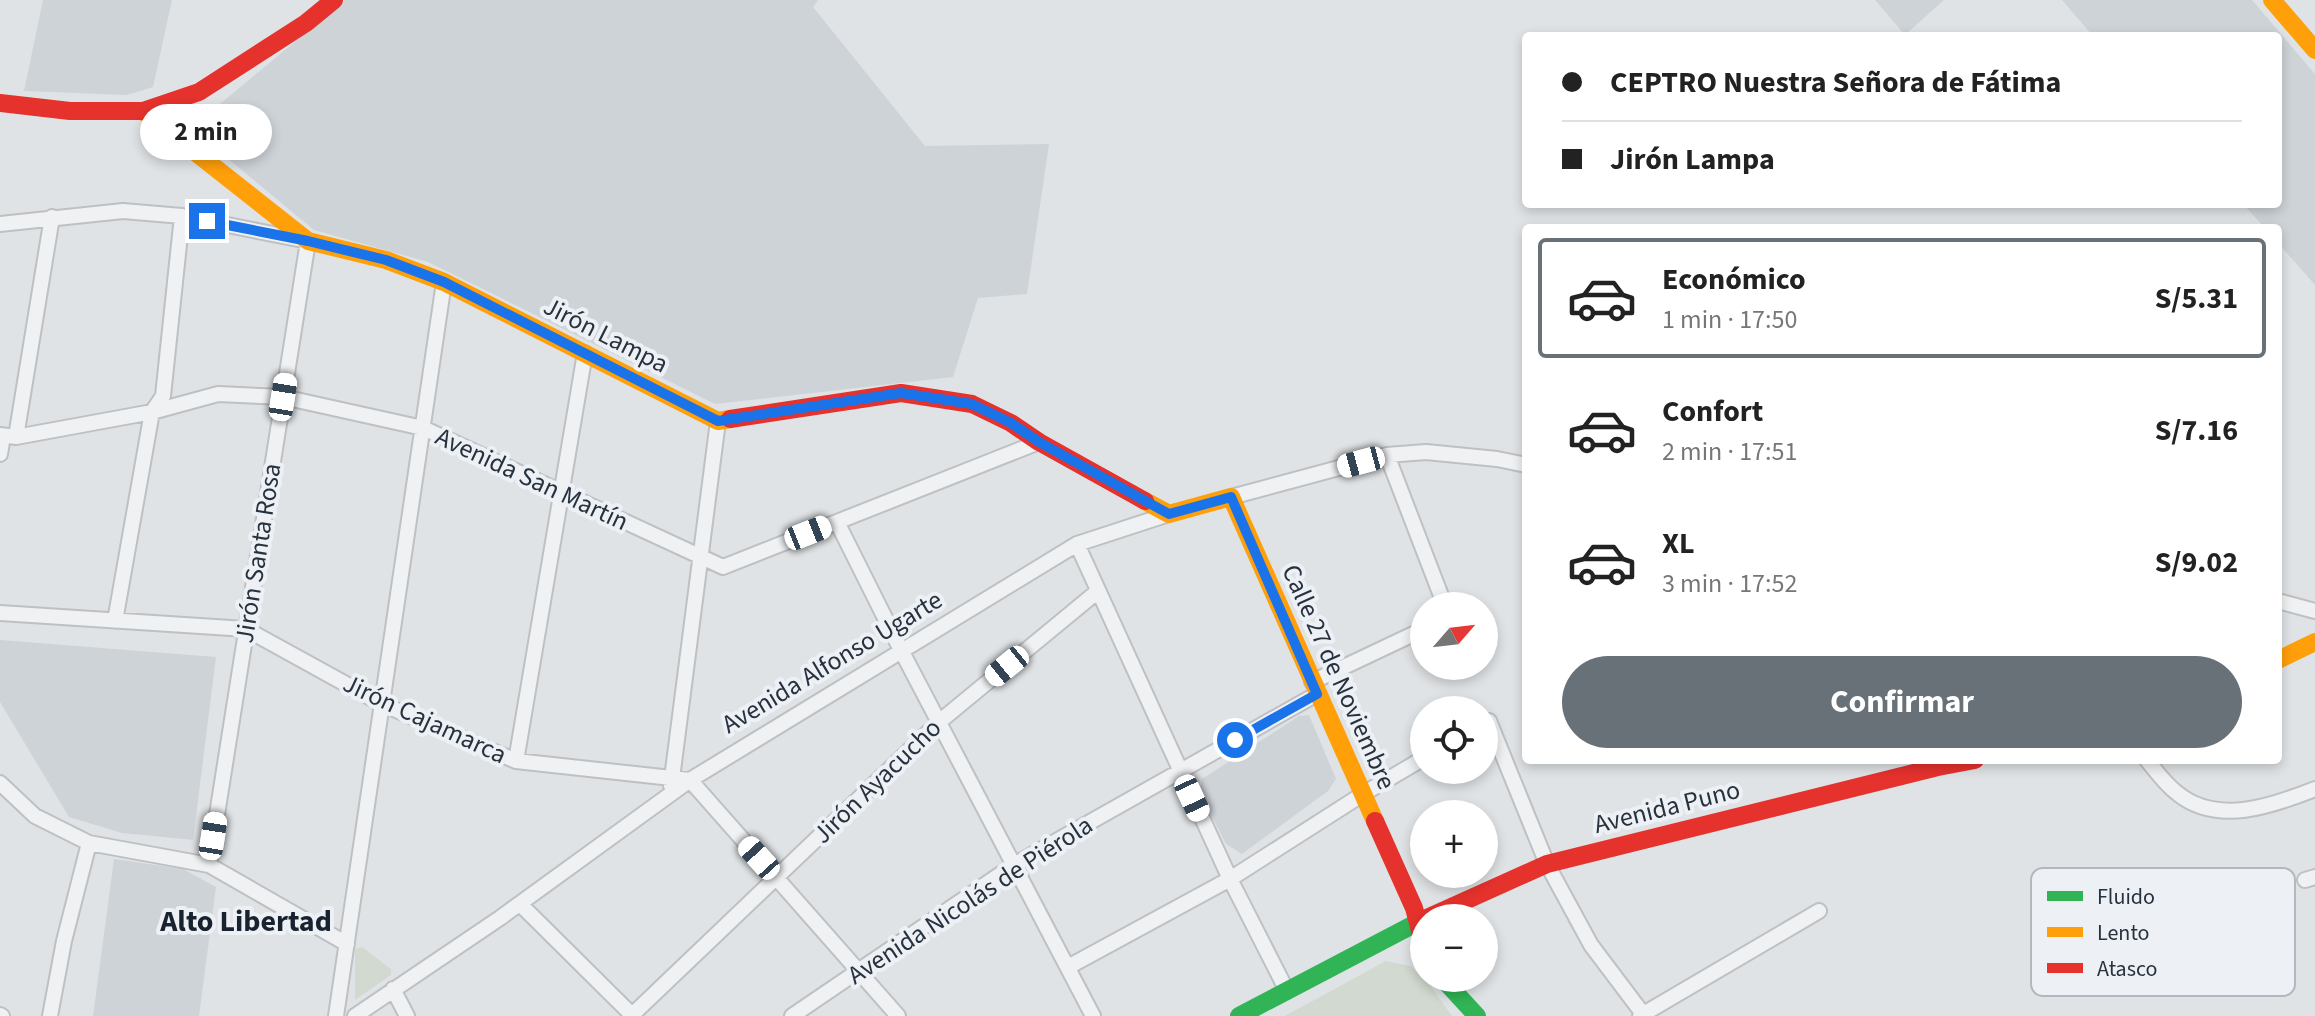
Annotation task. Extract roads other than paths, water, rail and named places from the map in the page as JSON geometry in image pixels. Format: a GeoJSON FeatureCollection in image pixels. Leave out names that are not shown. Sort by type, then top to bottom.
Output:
{"type":"FeatureCollection","features":[{"type":"Feature","properties":{"kind":"main road"},"geometry":{"type":"LineString","coordinates":[[0,103],[70,111],[143,111],[199,92],[306,23],[334,0]]}},
{"type":"Feature","properties":{"kind":"main road"},"geometry":{"type":"LineString","coordinates":[[2272,0],[2315,50]]}},
{"type":"Feature","properties":{"kind":"main road"},"geometry":{"type":"LineString","coordinates":[[143,111],[308,241]]}},
{"type":"Feature","properties":{"kind":"main road","name":"Jirón Lampa"},"geometry":{"type":"LineString","coordinates":[[308,241],[386,260],[444,282],[718,421]]}},
{"type":"Feature","properties":{"kind":"main road"},"geometry":{"type":"LineString","coordinates":[[718,421],[901,393],[972,404],[1011,423],[1039,442],[1169,514]]}},
{"type":"Feature","properties":{"kind":"main road","name":"Avenida Alfonso Ugarte"},"geometry":{"type":"LineString","coordinates":[[1169,514],[1231,497]]}},
{"type":"Feature","properties":{"kind":"main road","name":"Calle 27 de Noviembre"},"geometry":{"type":"LineString","coordinates":[[1231,497],[1412,904]]}},
{"type":"Feature","properties":{"kind":"main road"},"geometry":{"type":"LineString","coordinates":[[2282,658],[2314,644]]}},
{"type":"Feature","properties":{"kind":"main road","name":"Avenida Puno"},"geometry":{"type":"LineString","coordinates":[[1458,904],[1547,864],[1956,764]]}},
{"type":"Feature","properties":{"kind":"main road","name":"Avenida Puno"},"geometry":{"type":"LineString","coordinates":[[1239,1016],[1410,926]]}},
{"type":"Feature","properties":{"kind":"main road"},"geometry":{"type":"LineString","coordinates":[[1455,992],[1477,1016]]}},
{"type":"Feature","properties":{"kind":"street","name":"Jirón Lampa"},"geometry":{"type":"LineString","coordinates":[[0,224],[123,211],[182,216],[308,241]]}},
{"type":"Feature","properties":{"kind":"street"},"geometry":{"type":"LineString","coordinates":[[115,621],[152,412],[163,396],[182,216]]}},
{"type":"Feature","properties":{"kind":"street"},"geometry":{"type":"LineString","coordinates":[[0,454],[52,217]]}},
{"type":"Feature","properties":{"kind":"street","name":"Jirón Santa Rosa"},"geometry":{"type":"LineString","coordinates":[[209,865],[308,241]]}},
{"type":"Feature","properties":{"kind":"street"},"geometry":{"type":"LineString","coordinates":[[336,1016],[444,282]]}},
{"type":"Feature","properties":{"kind":"street"},"geometry":{"type":"LineString","coordinates":[[516,761],[585,353]]}},
{"type":"Feature","properties":{"kind":"street","name":"Avenida San Martín"},"geometry":{"type":"LineString","coordinates":[[6,436],[152,412],[218,394],[283,397],[423,428],[723,567],[1039,442]]}},
{"type":"Feature","properties":{"kind":"street"},"geometry":{"type":"LineString","coordinates":[[670,794],[718,421]]}},
{"type":"Feature","properties":{"kind":"street","name":"Avenida Alfonso Ugarte"},"geometry":{"type":"LineString","coordinates":[[1231,497],[1387,455],[1426,452],[1522,464]]}},
{"type":"Feature","properties":{"kind":"street"},"geometry":{"type":"LineString","coordinates":[[1387,455],[1440,592]]}},
{"type":"Feature","properties":{"kind":"street","name":"Avenida Alfonso Ugarte"},"geometry":{"type":"LineString","coordinates":[[355,1016],[520,904],[690,780],[1077,544],[1169,514]]}},
{"type":"Feature","properties":{"kind":"street"},"geometry":{"type":"LineString","coordinates":[[837,522],[1093,1016]]}},
{"type":"Feature","properties":{"kind":"street"},"geometry":{"type":"LineString","coordinates":[[1077,544],[1230,879],[1287,991]]}},
{"type":"Feature","properties":{"kind":"street","name":"Jirón Ayacucho"},"geometry":{"type":"LineString","coordinates":[[632,1016],[939,722],[1098,591]]}},
{"type":"Feature","properties":{"kind":"street"},"geometry":{"type":"LineString","coordinates":[[2282,602],[2315,611]]}},
{"type":"Feature","properties":{"kind":"street","name":"Jirón Cajamarca"},"geometry":{"type":"LineString","coordinates":[[0,613],[246,629],[382,704],[516,761],[690,780]]}},
{"type":"Feature","properties":{"kind":"street","name":"Avenida Nicolás de Piérola"},"geometry":{"type":"LineString","coordinates":[[792,1016],[1014,865],[1180,771],[1314,688],[1410,637]]}},
{"type":"Feature","properties":{"kind":"street"},"geometry":{"type":"LineString","coordinates":[[1498,750],[1547,864],[1591,945],[1641,1015],[1819,911]]}},
{"type":"Feature","properties":{"kind":"street"},"geometry":{"type":"LineString","coordinates":[[2151,764],[2177,793],[2207,807],[2247,811],[2315,789]]}},
{"type":"Feature","properties":{"kind":"street"},"geometry":{"type":"LineString","coordinates":[[1068,967],[1230,879],[1410,766]]}},
{"type":"Feature","properties":{"kind":"street"},"geometry":{"type":"LineString","coordinates":[[690,780],[898,1016]]}},
{"type":"Feature","properties":{"kind":"street"},"geometry":{"type":"LineString","coordinates":[[0,783],[35,816],[89,843],[209,865],[347,944]]}},
{"type":"Feature","properties":{"kind":"street"},"geometry":{"type":"LineString","coordinates":[[50,1016],[64,941],[89,843]]}},
{"type":"Feature","properties":{"kind":"street"},"geometry":{"type":"LineString","coordinates":[[520,904],[632,1016]]}},
{"type":"Feature","properties":{"kind":"street"},"geometry":{"type":"LineString","coordinates":[[393,989],[407,1016]]}},
{"type":"Feature","properties":{"kind":"district","name":"Alto Libertad"},"geometry":{"type":"Point","coordinates":[246,921]}}]}
